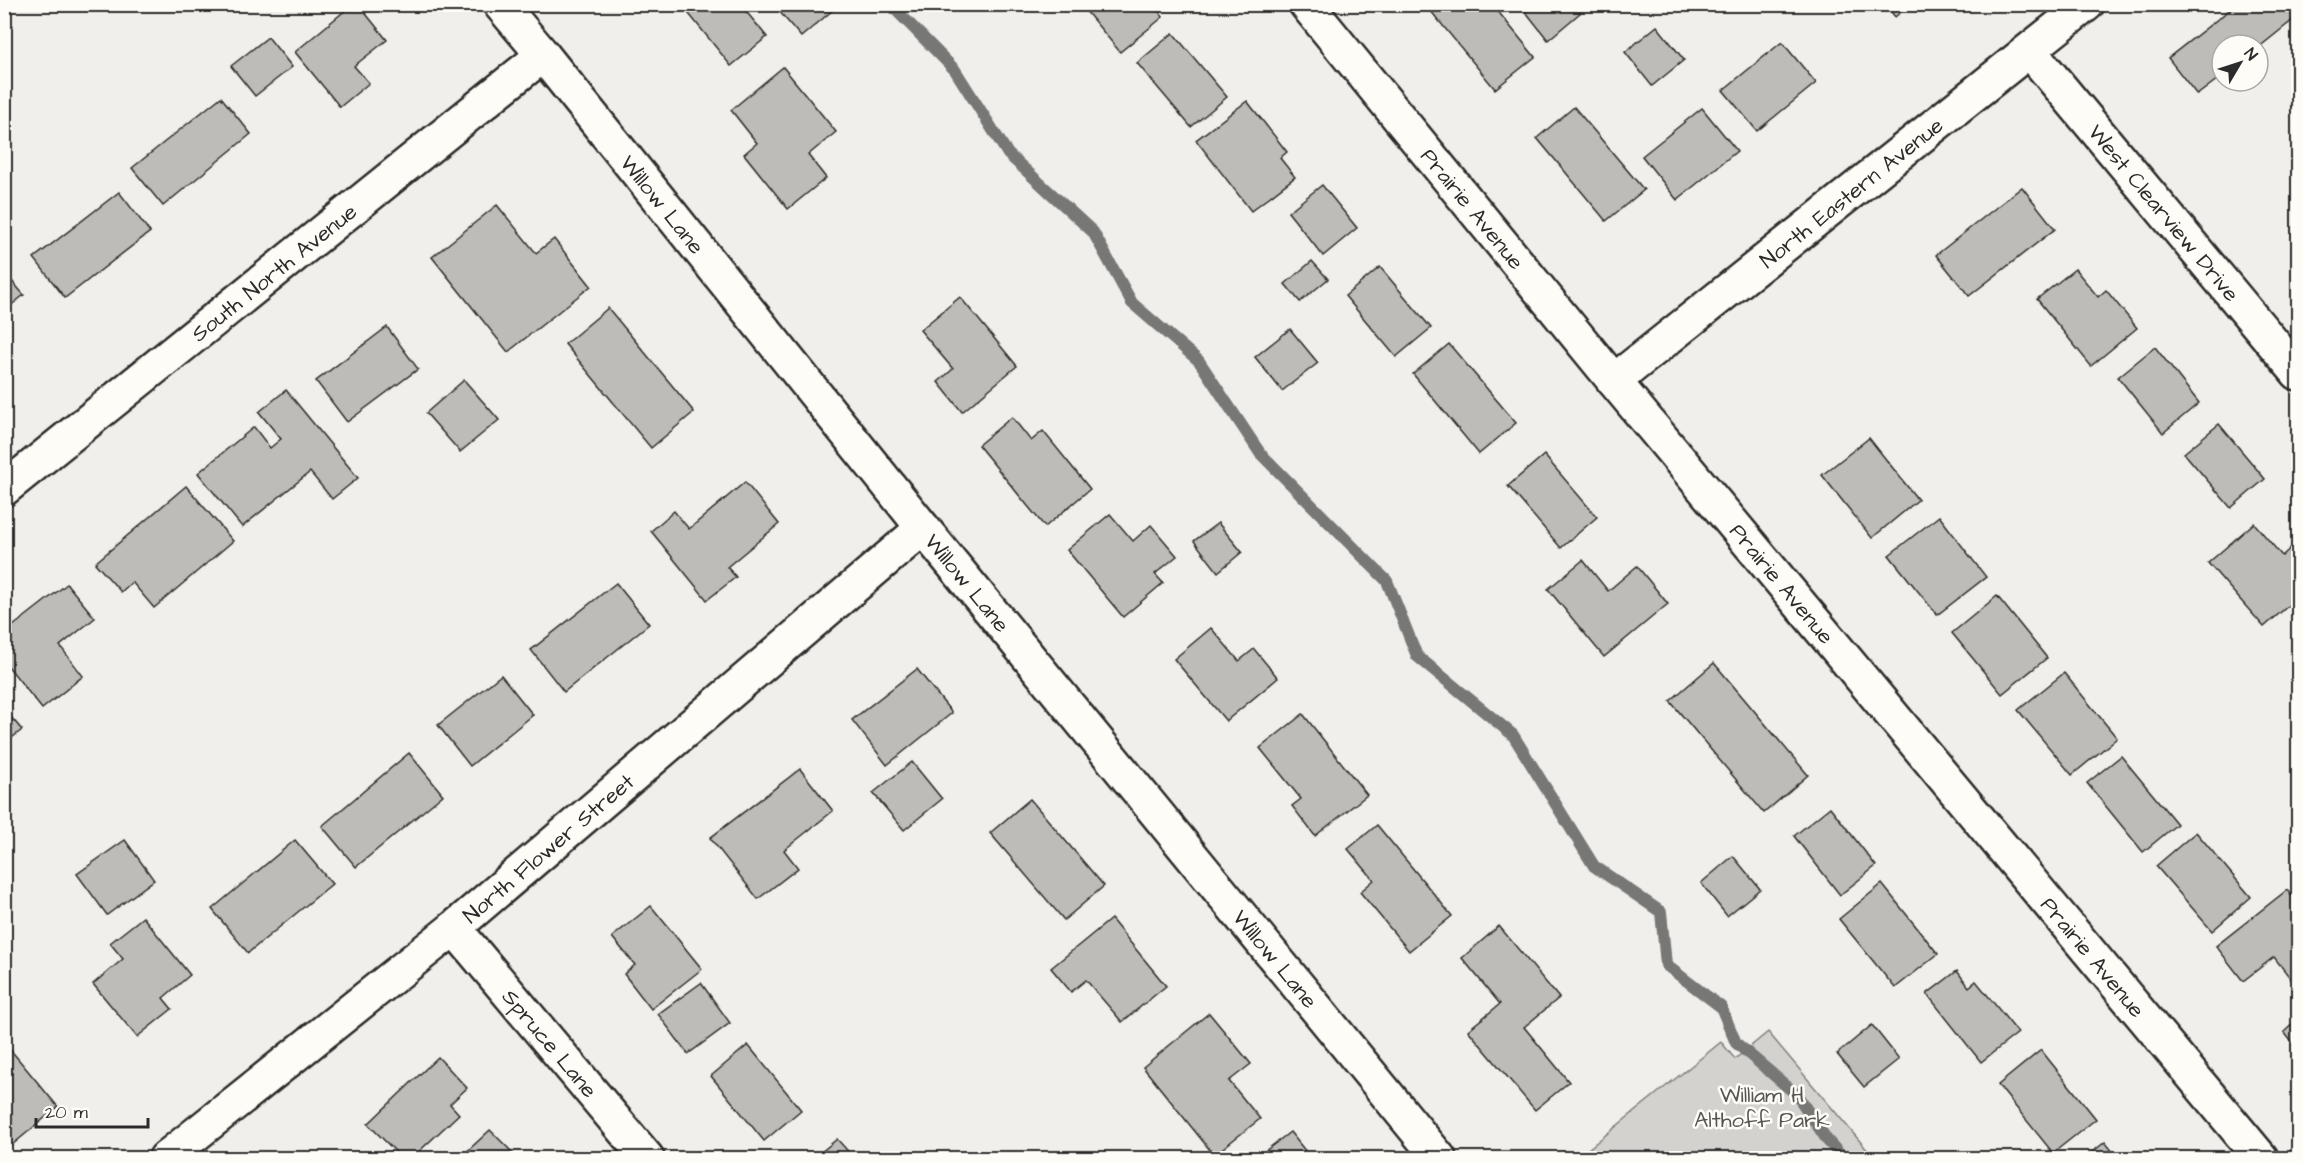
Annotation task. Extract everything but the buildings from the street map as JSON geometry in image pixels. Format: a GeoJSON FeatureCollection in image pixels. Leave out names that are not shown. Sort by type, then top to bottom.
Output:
{"type":"FeatureCollection","features":[{"type":"Feature","properties":{"kind":"street","name":"Willow Lane"},"geometry":{"type":"LineString","coordinates":[[500,4],[923,528],[1439,1158]]}},
{"type":"Feature","properties":{"kind":"street","name":"Prairie Avenue"},"geometry":{"type":"LineString","coordinates":[[1306,4],[1614,381],[2261,1158]]}},
{"type":"Feature","properties":{"kind":"street","name":"North Eastern Avenue"},"geometry":{"type":"LineString","coordinates":[[1614,381],[2087,4]]}},
{"type":"Feature","properties":{"kind":"street","name":"West Clearview Drive"},"geometry":{"type":"LineString","coordinates":[[2030,51],[2298,373]]}},
{"type":"Feature","properties":{"kind":"street","name":"South North Avenue"},"geometry":{"type":"LineString","coordinates":[[4,489],[543,55]]}},
{"type":"Feature","properties":{"kind":"street","name":"North Flower Street"},"geometry":{"type":"LineString","coordinates":[[166,1158],[454,928],[923,528]]}},
{"type":"Feature","properties":{"kind":"street","name":"Spruce Lane"},"geometry":{"type":"LineString","coordinates":[[454,928],[647,1158]]}},
{"type":"Feature","properties":{"kind":"green space","name":"William H Althoff Park"},"geometry":{"type":"Polygon","coordinates":[[[1768,1032],[1874,1158],[1577,1158],[1721,1042],[1735,1059],[1768,1032]]]}},
{"type":"Feature","properties":{"kind":"waterway"},"geometry":{"type":"LineString","coordinates":[[890,4],[955,70],[1008,154],[1093,232],[1132,303],[1199,361],[1260,453],[1387,581],[1417,656],[1513,735],[1594,866],[1661,912],[1666,965],[1721,1007],[1736,1043],[1797,1095],[1827,1140],[1843,1158]]}}]}
